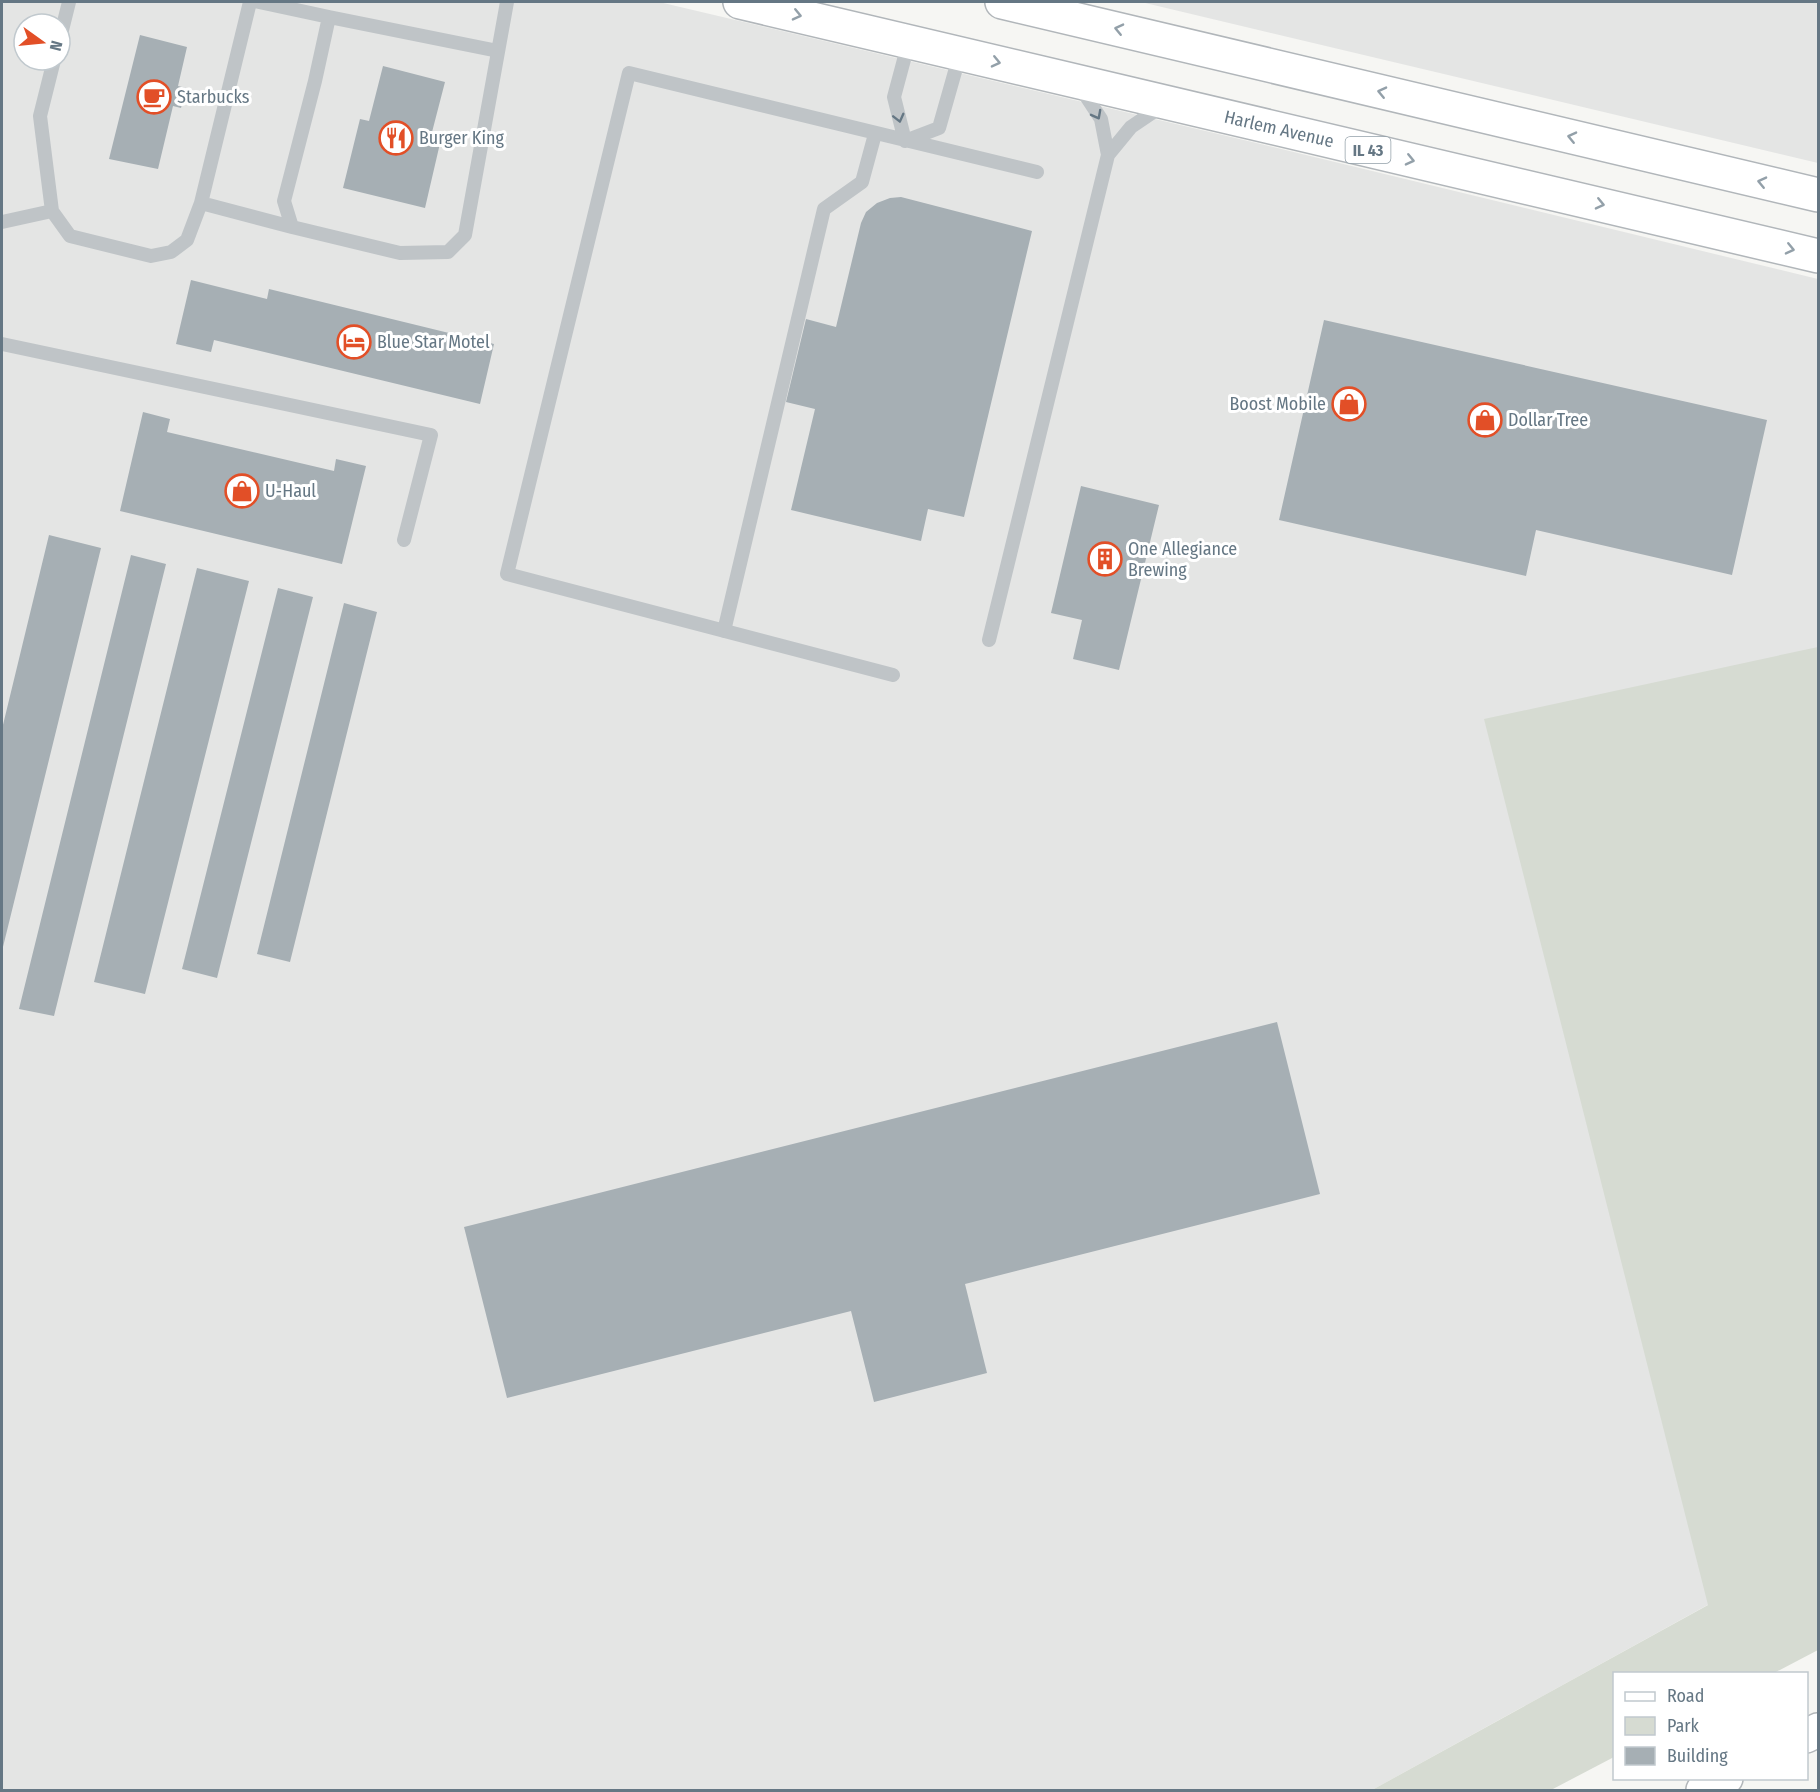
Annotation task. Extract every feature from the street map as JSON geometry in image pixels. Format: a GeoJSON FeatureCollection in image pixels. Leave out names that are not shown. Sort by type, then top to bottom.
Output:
{"type":"FeatureCollection","features":[{"type":"Feature","properties":{"kind":"main road","name":"Harlem Avenue"},"geometry":{"type":"LineString","coordinates":[[740,2],[1818,256]]}},
{"type":"Feature","properties":{"kind":"main road"},"geometry":{"type":"LineString","coordinates":[[1002,2],[1818,195]]}},
{"type":"Feature","properties":{"kind":"main road"},"geometry":{"type":"LineString","coordinates":[[1703,1791],[1724,1780]]}},
{"type":"Feature","properties":{"kind":"lane"},"geometry":{"type":"LineString","coordinates":[[51,72],[40,116],[52,211],[70,236],[151,256],[171,252],[187,240],[201,202],[250,2]]}},
{"type":"Feature","properties":{"kind":"lane"},"geometry":{"type":"LineString","coordinates":[[259,2],[498,51]]}},
{"type":"Feature","properties":{"kind":"lane"},"geometry":{"type":"LineString","coordinates":[[201,202],[400,253],[448,252],[465,235],[507,2]]}},
{"type":"Feature","properties":{"kind":"lane"},"geometry":{"type":"LineString","coordinates":[[292,227],[284,201],[315,81],[328,17]]}},
{"type":"Feature","properties":{"kind":"lane"},"geometry":{"type":"LineString","coordinates":[[905,141],[894,97],[909,41]]}},
{"type":"Feature","properties":{"kind":"lane"},"geometry":{"type":"LineString","coordinates":[[905,141],[939,128],[960,54]]}},
{"type":"Feature","properties":{"kind":"lane"},"geometry":{"type":"LineString","coordinates":[[893,675],[507,573],[629,73],[1037,172]]}},
{"type":"Feature","properties":{"kind":"lane"},"geometry":{"type":"LineString","coordinates":[[989,640],[1108,154],[1101,119],[1076,81]]}},
{"type":"Feature","properties":{"kind":"lane"},"geometry":{"type":"LineString","coordinates":[[1108,154],[1131,127],[1168,103]]}},
{"type":"Feature","properties":{"kind":"lane"},"geometry":{"type":"LineString","coordinates":[[724,631],[824,209],[862,183],[875,134]]}},
{"type":"Feature","properties":{"kind":"lane"},"geometry":{"type":"LineString","coordinates":[[2,222],[52,211]]}},
{"type":"Feature","properties":{"kind":"lane"},"geometry":{"type":"LineString","coordinates":[[2,344],[431,435],[404,540]]}},
{"type":"Feature","properties":{"kind":"shaded area"},"geometry":{"type":"Polygon","coordinates":[[[2,2],[659,2],[1818,279],[1818,1544],[1372,1790],[2,1790],[2,2]]]}},
{"type":"Feature","properties":{"kind":"shaded area"},"geometry":{"type":"Polygon","coordinates":[[[1141,2],[1818,2],[1818,163],[1141,2]]]}},
{"type":"Feature","properties":{"kind":"green space"},"geometry":{"type":"Polygon","coordinates":[[[1818,647],[1818,1650],[1776,1672],[1613,1672],[1613,1758],[1551,1790],[1372,1790],[1708,1605],[1484,719],[1818,647]]]}},
{"type":"Feature","properties":{"kind":"building","name":"Starbucks"},"geometry":{"type":"Polygon","coordinates":[[[140,35],[187,47],[178,86],[186,88],[181,108],[173,106],[158,169],[109,159],[140,35]]]}},
{"type":"Feature","properties":{"kind":"building","name":"Burger King"},"geometry":{"type":"Polygon","coordinates":[[[383,66],[445,82],[431,136],[441,139],[425,208],[343,188],[360,119],[369,121],[383,66]]]}},
{"type":"Feature","properties":{"kind":"building"},"geometry":{"type":"Polygon","coordinates":[[[901,197],[1032,231],[964,517],[928,509],[921,541],[791,510],[815,409],[786,402],[806,319],[836,327],[861,223],[866,212],[877,203],[901,197]]]}},
{"type":"Feature","properties":{"kind":"building","name":"Blue Star Motel"},"geometry":{"type":"Polygon","coordinates":[[[191,280],[267,299],[269,289],[494,344],[480,404],[214,340],[211,352],[176,344],[191,280]]]}},
{"type":"Feature","properties":{"kind":"building"},"geometry":{"type":"Polygon","coordinates":[[[1324,320],[1767,420],[1732,575],[1536,530],[1526,576],[1279,520],[1324,320]]]}},
{"type":"Feature","properties":{"kind":"building","name":"U-Haul"},"geometry":{"type":"Polygon","coordinates":[[[143,412],[170,419],[167,432],[334,471],[336,459],[366,466],[342,564],[120,511],[143,412]]]}},
{"type":"Feature","properties":{"kind":"building","name":"One Allegiance Brewing"},"geometry":{"type":"Polygon","coordinates":[[[1081,486],[1159,505],[1119,670],[1073,659],[1082,620],[1051,613],[1081,486]]]}},
{"type":"Feature","properties":{"kind":"building"},"geometry":{"type":"Polygon","coordinates":[[[49,535],[101,548],[2,951],[2,729],[49,535]]]}},
{"type":"Feature","properties":{"kind":"building"},"geometry":{"type":"Polygon","coordinates":[[[131,555],[166,564],[54,1016],[19,1009],[131,555]]]}},
{"type":"Feature","properties":{"kind":"building"},"geometry":{"type":"Polygon","coordinates":[[[197,568],[249,581],[145,994],[94,982],[197,568]]]}},
{"type":"Feature","properties":{"kind":"building"},"geometry":{"type":"Polygon","coordinates":[[[278,588],[313,597],[217,978],[182,969],[278,588]]]}},
{"type":"Feature","properties":{"kind":"building"},"geometry":{"type":"Polygon","coordinates":[[[344,603],[377,612],[290,962],[257,954],[344,603]]]}},
{"type":"Feature","properties":{"kind":"building"},"geometry":{"type":"Polygon","coordinates":[[[1277,1022],[1320,1194],[965,1284],[987,1373],[874,1402],[851,1311],[507,1398],[464,1227],[1277,1022]]]}},
{"type":"Feature","properties":{"kind":"place","name":"Starbucks"},"geometry":{"type":"Point","coordinates":[154,97]}},
{"type":"Feature","properties":{"kind":"place","name":"Burger King"},"geometry":{"type":"Point","coordinates":[396,138]}},
{"type":"Feature","properties":{"kind":"place","name":"Blue Star Motel"},"geometry":{"type":"Point","coordinates":[354,342]}},
{"type":"Feature","properties":{"kind":"place","name":"Boost Mobile"},"geometry":{"type":"Point","coordinates":[1349,404]}},
{"type":"Feature","properties":{"kind":"place","name":"Dollar Tree"},"geometry":{"type":"Point","coordinates":[1485,420]}},
{"type":"Feature","properties":{"kind":"place","name":"U-Haul"},"geometry":{"type":"Point","coordinates":[242,491]}},
{"type":"Feature","properties":{"kind":"place","name":"One Allegiance Brewing"},"geometry":{"type":"Point","coordinates":[1105,559]}}]}
